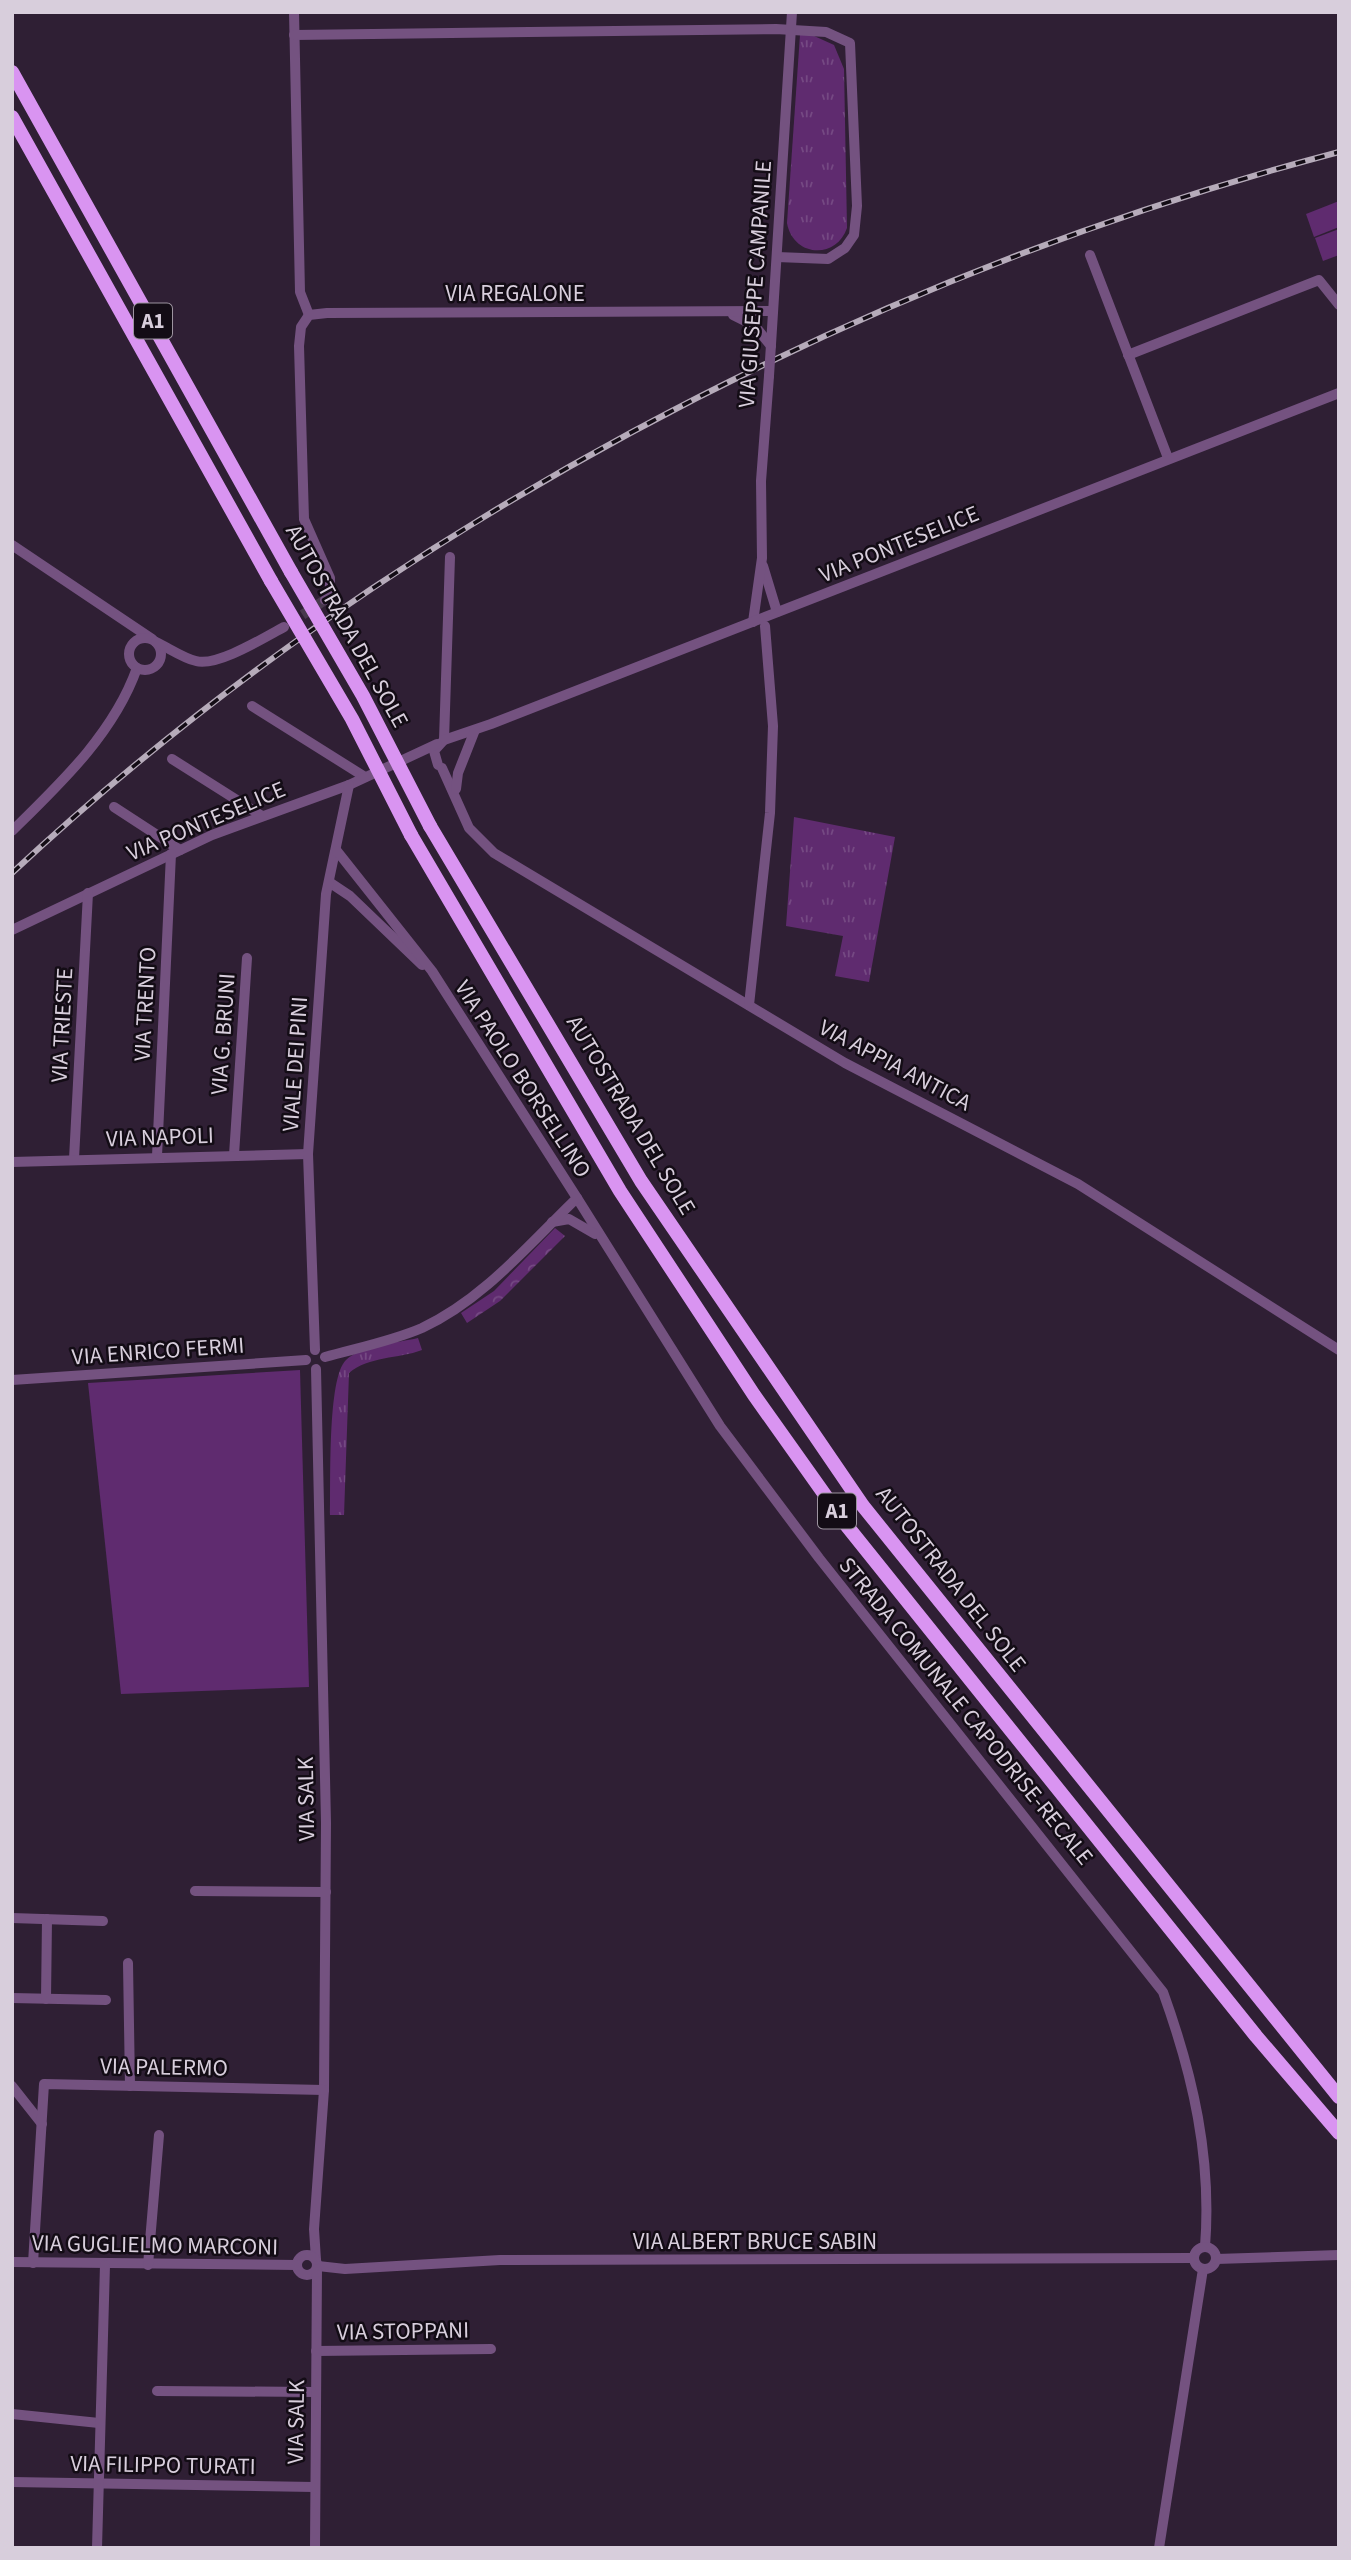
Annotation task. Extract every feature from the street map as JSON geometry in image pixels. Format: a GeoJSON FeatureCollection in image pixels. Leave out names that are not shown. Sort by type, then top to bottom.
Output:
{"type":"FeatureCollection","features":[{"type":"Feature","properties":{"kind":"highway","name":"AUTOSTRADA DEL SOLE"},"geometry":{"type":"LineString","coordinates":[[12,72],[363,696],[430,826],[641,1181],[863,1506],[1339,2097]]}},
{"type":"Feature","properties":{"kind":"highway","name":"AUTOSTRADA DEL SOLE"},"geometry":{"type":"LineString","coordinates":[[12,117],[271,581],[352,719],[411,835],[620,1191],[754,1395],[847,1526],[1256,2036],[1339,2133]]}},
{"type":"Feature","properties":{"kind":"street"},"geometry":{"type":"LineString","coordinates":[[294,12],[300,292],[309,316],[300,327],[299,346],[304,519],[330,578],[330,594],[325,600]]}},
{"type":"Feature","properties":{"kind":"street","name":"VIA GIUSEPPE CAMPANILE"},"geometry":{"type":"LineString","coordinates":[[752,622],[762,558],[761,481],[792,12]]}},
{"type":"Feature","properties":{"kind":"street"},"geometry":{"type":"LineString","coordinates":[[294,35],[764,29],[826,32],[850,43],[857,215],[850,242],[828,258],[777,257]]}},
{"type":"Feature","properties":{"kind":"street"},"geometry":{"type":"LineString","coordinates":[[1090,256],[1168,458]]}},
{"type":"Feature","properties":{"kind":"street"},"geometry":{"type":"LineString","coordinates":[[1128,355],[1319,280],[1339,305]]}},
{"type":"Feature","properties":{"kind":"street","name":"VIA REGALONE"},"geometry":{"type":"LineString","coordinates":[[723,312],[745,318],[771,346]]}},
{"type":"Feature","properties":{"kind":"street","name":"VIA REGALONE"},"geometry":{"type":"LineString","coordinates":[[309,316],[327,313],[773,312]]}},
{"type":"Feature","properties":{"kind":"street","name":"VIA PONTESELICE"},"geometry":{"type":"LineString","coordinates":[[12,930],[176,852],[349,785],[444,740],[1339,393]]}},
{"type":"Feature","properties":{"kind":"street"},"geometry":{"type":"LineString","coordinates":[[12,545],[154,640],[196,661],[213,661],[284,627]]}},
{"type":"Feature","properties":{"kind":"street"},"geometry":{"type":"LineString","coordinates":[[440,767],[434,756],[444,740],[450,557]]}},
{"type":"Feature","properties":{"kind":"street","name":"VIA GIUSEPPE CAMPANILE"},"geometry":{"type":"LineString","coordinates":[[762,558],[777,612]]}},
{"type":"Feature","properties":{"kind":"street"},"geometry":{"type":"LineString","coordinates":[[128,623],[130,659],[137,668],[147,670],[172,656],[185,656]]}},
{"type":"Feature","properties":{"kind":"street"},"geometry":{"type":"LineString","coordinates":[[749,1004],[770,813],[773,726],[765,626]]}},
{"type":"Feature","properties":{"kind":"street"},"geometry":{"type":"LineString","coordinates":[[130,648],[141,638],[154,640],[162,653],[157,665]]}},
{"type":"Feature","properties":{"kind":"street"},"geometry":{"type":"LineString","coordinates":[[12,831],[64,779],[107,726],[128,693],[137,668]]}},
{"type":"Feature","properties":{"kind":"street"},"geometry":{"type":"LineString","coordinates":[[252,706],[365,777]]}},
{"type":"Feature","properties":{"kind":"street"},"geometry":{"type":"LineString","coordinates":[[456,793],[463,760],[475,730]]}},
{"type":"Feature","properties":{"kind":"street"},"geometry":{"type":"LineString","coordinates":[[444,740],[462,745],[463,760]]}},
{"type":"Feature","properties":{"kind":"street"},"geometry":{"type":"LineString","coordinates":[[415,756],[440,767],[453,769],[463,760]]}},
{"type":"Feature","properties":{"kind":"street"},"geometry":{"type":"LineString","coordinates":[[172,759],[262,817]]}},
{"type":"Feature","properties":{"kind":"street","name":"VIA APPIA ANTICA"},"geometry":{"type":"LineString","coordinates":[[440,767],[456,793],[469,828],[494,853],[845,1063],[1078,1184],[1339,1350]]}},
{"type":"Feature","properties":{"kind":"street","name":"VIALE DEI PINI"},"geometry":{"type":"LineString","coordinates":[[315,1350],[308,1154],[329,882],[349,785]]}},
{"type":"Feature","properties":{"kind":"street"},"geometry":{"type":"LineString","coordinates":[[114,807],[176,852]]}},
{"type":"Feature","properties":{"kind":"street","name":"VIA PAOLO BORSELLINO"},"geometry":{"type":"LineString","coordinates":[[325,1357],[408,1333],[452,1310],[485,1288],[577,1198],[432,971],[337,851]]}},
{"type":"Feature","properties":{"kind":"street","name":"VIA TRENTO"},"geometry":{"type":"LineString","coordinates":[[157,1156],[176,852]]}},
{"type":"Feature","properties":{"kind":"street","name":"VIA PAOLO BORSELLINO"},"geometry":{"type":"LineString","coordinates":[[329,882],[350,896],[416,960],[432,971]]}},
{"type":"Feature","properties":{"kind":"street","name":"VIA TRIESTE"},"geometry":{"type":"LineString","coordinates":[[74,1159],[88,893]]}},
{"type":"Feature","properties":{"kind":"street","name":"VIA G. BRUNI"},"geometry":{"type":"LineString","coordinates":[[234,1155],[247,958]]}},
{"type":"Feature","properties":{"kind":"street","name":"VIA NAPOLI"},"geometry":{"type":"LineString","coordinates":[[12,1162],[308,1154]]}},
{"type":"Feature","properties":{"kind":"street","name":"STRADA COMUNALE CAPODRISE-RECALE"},"geometry":{"type":"LineString","coordinates":[[577,1198],[720,1426],[819,1558],[1163,1992],[1185,2052],[1204,2145],[1209,2202],[1205,2247]]}},
{"type":"Feature","properties":{"kind":"street"},"geometry":{"type":"LineString","coordinates":[[551,1222],[569,1219],[582,1223],[602,1238]]}},
{"type":"Feature","properties":{"kind":"street"},"geometry":{"type":"LineString","coordinates":[[315,1350],[325,1357],[323,1365],[316,1369],[306,1360],[308,1353],[315,1350]]}},
{"type":"Feature","properties":{"kind":"street","name":"VIA ENRICO FERMI"},"geometry":{"type":"LineString","coordinates":[[12,1380],[306,1360]]}},
{"type":"Feature","properties":{"kind":"street","name":"VIA SALK"},"geometry":{"type":"LineString","coordinates":[[315,2548],[317,2265],[314,2229],[324,2090],[326,1892],[316,1369]]}},
{"type":"Feature","properties":{"kind":"street"},"geometry":{"type":"LineString","coordinates":[[195,1891],[326,1892]]}},
{"type":"Feature","properties":{"kind":"street"},"geometry":{"type":"LineString","coordinates":[[12,1919],[103,1921]]}},
{"type":"Feature","properties":{"kind":"street"},"geometry":{"type":"LineString","coordinates":[[46,1999],[47,1919]]}},
{"type":"Feature","properties":{"kind":"street"},"geometry":{"type":"LineString","coordinates":[[128,1963],[130,2086]]}},
{"type":"Feature","properties":{"kind":"street"},"geometry":{"type":"LineString","coordinates":[[12,1998],[106,2000]]}},
{"type":"Feature","properties":{"kind":"street","name":"VIA PALERMO"},"geometry":{"type":"LineString","coordinates":[[41,2124],[44,2084],[324,2090]]}},
{"type":"Feature","properties":{"kind":"street"},"geometry":{"type":"LineString","coordinates":[[12,2086],[41,2124],[33,2263]]}},
{"type":"Feature","properties":{"kind":"street"},"geometry":{"type":"LineString","coordinates":[[148,2265],[159,2135]]}},
{"type":"Feature","properties":{"kind":"street","name":"VIA SALK"},"geometry":{"type":"LineString","coordinates":[[314,2229],[299,2264],[315,2297]]}},
{"type":"Feature","properties":{"kind":"street"},"geometry":{"type":"LineString","coordinates":[[1205,2247],[1214,2252],[1216,2259],[1211,2268],[1203,2269],[1195,2264],[1194,2258],[1198,2249],[1205,2247]]}},
{"type":"Feature","properties":{"kind":"street"},"geometry":{"type":"LineString","coordinates":[[308,2255],[317,2265],[309,2275],[299,2264],[308,2255]]}},
{"type":"Feature","properties":{"kind":"street"},"geometry":{"type":"LineString","coordinates":[[1216,2259],[1339,2255]]}},
{"type":"Feature","properties":{"kind":"street","name":"VIA ALBERT BRUCE SABIN"},"geometry":{"type":"LineString","coordinates":[[317,2265],[345,2269],[500,2260],[1194,2258]]}},
{"type":"Feature","properties":{"kind":"street","name":"VIA GUGLIELMO MARCONI"},"geometry":{"type":"LineString","coordinates":[[12,2262],[105,2265],[299,2264]]}},
{"type":"Feature","properties":{"kind":"street"},"geometry":{"type":"LineString","coordinates":[[97,2548],[105,2265]]}},
{"type":"Feature","properties":{"kind":"street"},"geometry":{"type":"LineString","coordinates":[[1159,2548],[1203,2269]]}},
{"type":"Feature","properties":{"kind":"street","name":"VIA STOPPANI"},"geometry":{"type":"LineString","coordinates":[[316,2351],[491,2349]]}},
{"type":"Feature","properties":{"kind":"street"},"geometry":{"type":"LineString","coordinates":[[157,2391],[315,2392]]}},
{"type":"Feature","properties":{"kind":"street"},"geometry":{"type":"LineString","coordinates":[[12,2414],[99,2423]]}},
{"type":"Feature","properties":{"kind":"street","name":"VIA FILIPPO TURATI"},"geometry":{"type":"LineString","coordinates":[[12,2482],[314,2487]]}},
{"type":"Feature","properties":{"kind":"green space"},"geometry":{"type":"Polygon","coordinates":[[[800,35],[812,35],[834,45],[844,69],[847,228],[834,246],[815,250],[797,243],[787,223],[800,35]]]}},
{"type":"Feature","properties":{"kind":"green space"},"geometry":{"type":"Polygon","coordinates":[[[1339,201],[1339,227],[1314,237],[1306,214],[1339,201]]]}},
{"type":"Feature","properties":{"kind":"green space"},"geometry":{"type":"Polygon","coordinates":[[[1339,229],[1339,255],[1323,261],[1315,238],[1339,229]]]}},
{"type":"Feature","properties":{"kind":"green space"},"geometry":{"type":"Polygon","coordinates":[[[794,817],[895,837],[869,982],[835,976],[843,936],[786,926],[794,817]]]}},
{"type":"Feature","properties":{"kind":"green space"},"geometry":{"type":"Polygon","coordinates":[[[555,1228],[565,1236],[500,1301],[467,1323],[461,1313],[494,1291],[555,1228]]]}},
{"type":"Feature","properties":{"kind":"green space"},"geometry":{"type":"Polygon","coordinates":[[[418,1338],[422,1350],[365,1364],[349,1373],[344,1515],[330,1515],[333,1409],[340,1371],[346,1360],[361,1351],[418,1338]]]}},
{"type":"Feature","properties":{"kind":"green space"},"geometry":{"type":"Polygon","coordinates":[[[300,1370],[309,1687],[121,1694],[88,1383],[300,1370]]]}},
{"type":"Feature","properties":{"kind":"tunnel"},"geometry":{"type":"LineString","coordinates":[[290,623],[325,600]]}},
{"type":"Feature","properties":{"kind":"railway"},"geometry":{"type":"LineString","coordinates":[[12,873],[154,749],[306,634],[465,529],[632,432],[803,346],[979,270],[1158,205],[1339,152]]}}]}
